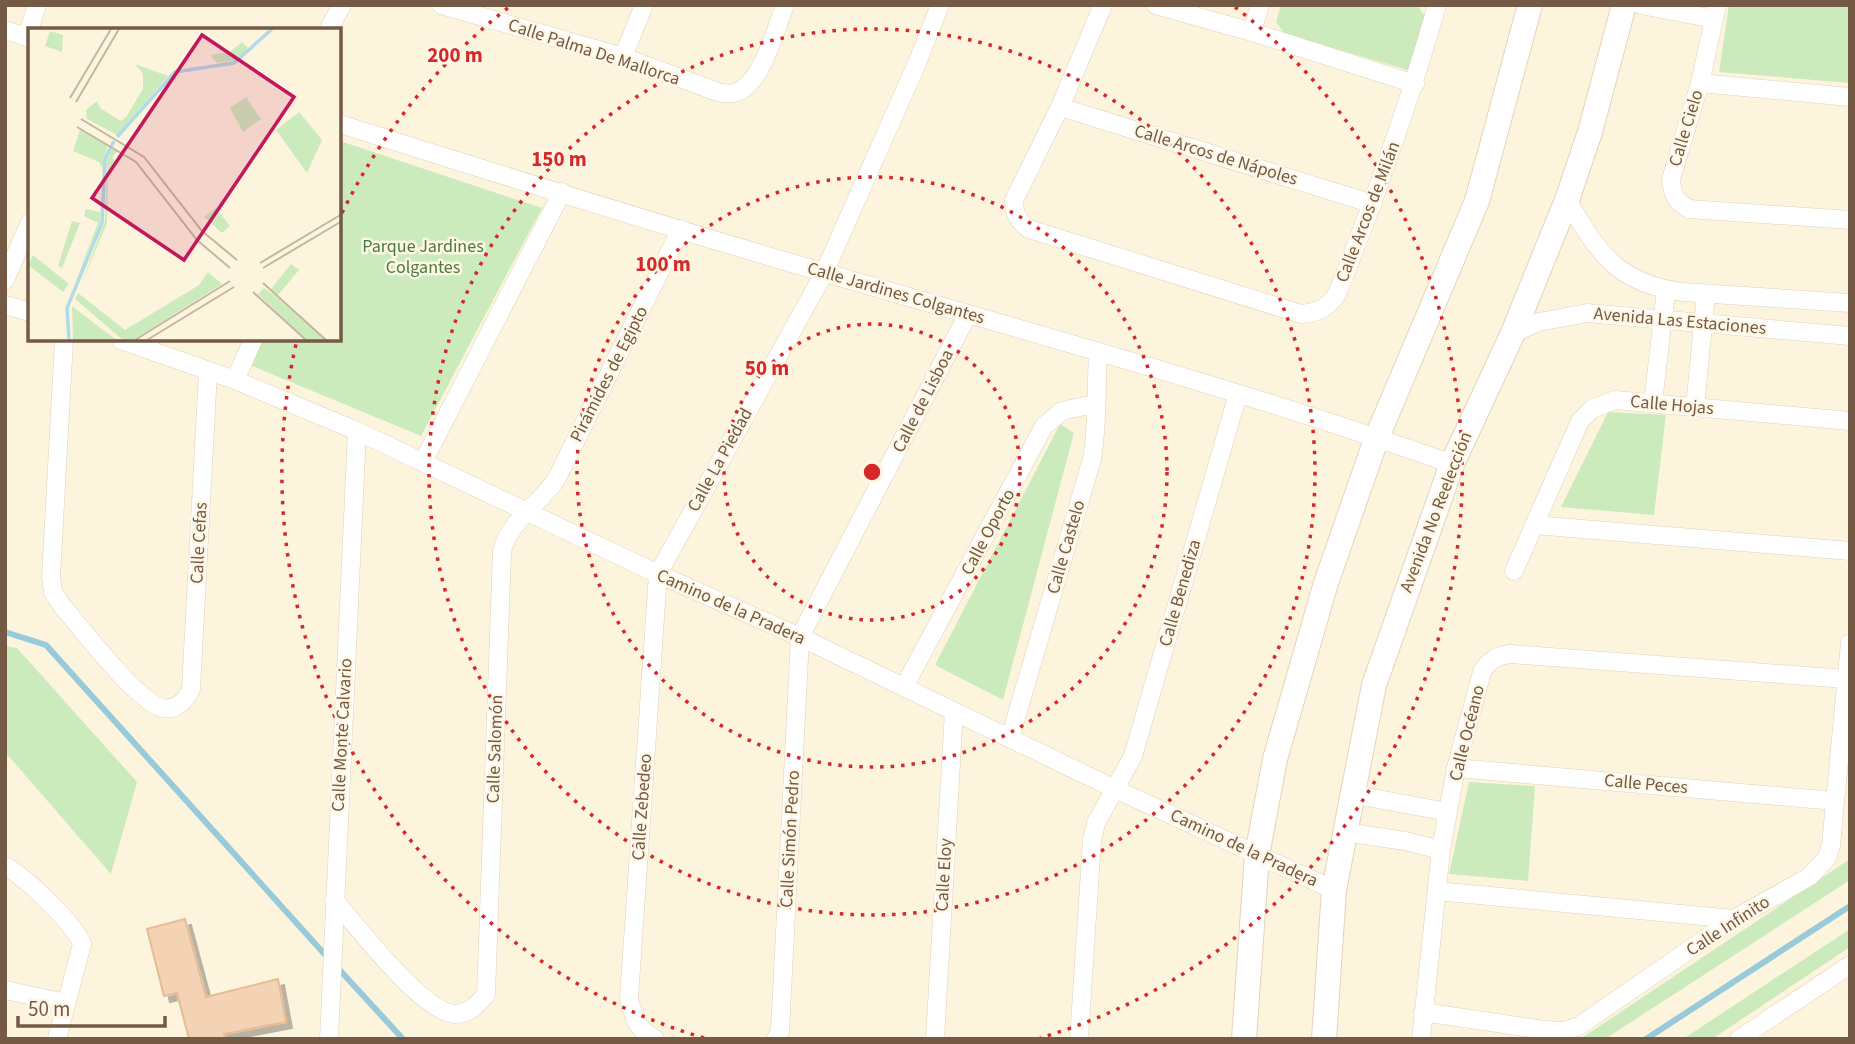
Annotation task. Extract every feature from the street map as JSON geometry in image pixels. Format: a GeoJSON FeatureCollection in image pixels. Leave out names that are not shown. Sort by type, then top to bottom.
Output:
{"type":"FeatureCollection","features":[{"type":"Feature","properties":{"kind":"main road","name":"Avenida No Reelección"},"geometry":{"type":"LineString","coordinates":[[1324,1039],[1334,890],[1374,685],[1452,464],[1513,333],[1567,200],[1590,132],[1624,5]]}},
{"type":"Feature","properties":{"kind":"main road"},"geometry":{"type":"LineString","coordinates":[[1244,1039],[1257,855],[1278,746],[1326,583],[1377,438],[1477,201],[1525,9]]}},
{"type":"Feature","properties":{"kind":"street"},"geometry":{"type":"LineString","coordinates":[[31,28],[37,5]]}},
{"type":"Feature","properties":{"kind":"street"},"geometry":{"type":"LineString","coordinates":[[329,28],[342,5]]}},
{"type":"Feature","properties":{"kind":"street","name":"Calle Palma De Mallorca"},"geometry":{"type":"LineString","coordinates":[[441,5],[494,12],[718,92],[734,93],[746,87],[757,74],[785,5]]}},
{"type":"Feature","properties":{"kind":"street"},"geometry":{"type":"LineString","coordinates":[[623,57],[644,5]]}},
{"type":"Feature","properties":{"kind":"street","name":"Calle La Piedad"},"geometry":{"type":"LineString","coordinates":[[658,574],[824,273],[940,5]]}},
{"type":"Feature","properties":{"kind":"street"},"geometry":{"type":"LineString","coordinates":[[1060,107],[1103,5]]}},
{"type":"Feature","properties":{"kind":"street"},"geometry":{"type":"LineString","coordinates":[[1156,5],[1252,32],[1415,84]]}},
{"type":"Feature","properties":{"kind":"street"},"geometry":{"type":"LineString","coordinates":[[1252,32],[1260,5]]}},
{"type":"Feature","properties":{"kind":"street","name":"Calle Arcos de Milán"},"geometry":{"type":"LineString","coordinates":[[1060,107],[1014,200],[1014,210],[1019,221],[1029,229],[1301,314],[1318,312],[1329,306],[1337,294],[1373,204],[1415,84],[1437,5]]}},
{"type":"Feature","properties":{"kind":"street"},"geometry":{"type":"LineString","coordinates":[[1641,5],[1716,12]]}},
{"type":"Feature","properties":{"kind":"street","name":"Calle Cielo"},"geometry":{"type":"LineString","coordinates":[[1716,12],[1700,83],[1671,179],[1671,192],[1678,203],[1689,209],[1850,220]]}},
{"type":"Feature","properties":{"kind":"street"},"geometry":{"type":"LineString","coordinates":[[5,30],[28,38]]}},
{"type":"Feature","properties":{"kind":"street"},"geometry":{"type":"LineString","coordinates":[[1700,83],[1850,97]]}},
{"type":"Feature","properties":{"kind":"street","name":"Calle Arcos de Nápoles"},"geometry":{"type":"LineString","coordinates":[[1060,107],[1373,204]]}},
{"type":"Feature","properties":{"kind":"street","name":"Calle Jardines Colgantes"},"geometry":{"type":"LineString","coordinates":[[341,128],[1237,394],[1452,464]]}},
{"type":"Feature","properties":{"kind":"street"},"geometry":{"type":"LineString","coordinates":[[423,462],[562,192]]}},
{"type":"Feature","properties":{"kind":"street","name":"Avenida Las Estaciones"},"geometry":{"type":"LineString","coordinates":[[1567,200],[1594,244],[1614,266],[1637,281],[1666,290],[1850,303]]}},
{"type":"Feature","properties":{"kind":"street"},"geometry":{"type":"LineString","coordinates":[[5,280],[28,227]]}},
{"type":"Feature","properties":{"kind":"street","name":"Pirámides de Egipto"},"geometry":{"type":"LineString","coordinates":[[526,512],[550,489],[681,229]]}},
{"type":"Feature","properties":{"kind":"street"},"geometry":{"type":"LineString","coordinates":[[1653,403],[1666,290]]}},
{"type":"Feature","properties":{"kind":"street"},"geometry":{"type":"LineString","coordinates":[[1695,407],[1706,294]]}},
{"type":"Feature","properties":{"kind":"street"},"geometry":{"type":"LineString","coordinates":[[5,305],[28,311]]}},
{"type":"Feature","properties":{"kind":"street","name":"Avenida Las Estaciones"},"geometry":{"type":"LineString","coordinates":[[1513,333],[1539,322],[1587,313],[1850,336]]}},
{"type":"Feature","properties":{"kind":"street","name":"Calle de Lisboa"},"geometry":{"type":"LineString","coordinates":[[800,637],[968,314]]}},
{"type":"Feature","properties":{"kind":"street","name":"Calle Cefas"},"geometry":{"type":"LineString","coordinates":[[64,341],[51,577],[53,592],[135,689],[165,709],[175,707],[186,700],[191,689],[208,372]]}},
{"type":"Feature","properties":{"kind":"street","name":"Camino de la Pradera"},"geometry":{"type":"LineString","coordinates":[[124,341],[235,380],[357,431],[1334,890]]}},
{"type":"Feature","properties":{"kind":"street"},"geometry":{"type":"LineString","coordinates":[[235,380],[253,341]]}},
{"type":"Feature","properties":{"kind":"street","name":"Calle Castelo"},"geometry":{"type":"LineString","coordinates":[[1010,738],[1092,458],[1096,432],[1094,404],[1098,353]]}},
{"type":"Feature","properties":{"kind":"street","name":"Calle Benediza"},"geometry":{"type":"LineString","coordinates":[[1079,1039],[1092,840],[1096,823],[1126,770],[1137,743],[1237,394]]}},
{"type":"Feature","properties":{"kind":"street","name":"Calle Hojas"},"geometry":{"type":"LineString","coordinates":[[1514,571],[1580,421],[1592,409],[1615,400],[1850,421]]}},
{"type":"Feature","properties":{"kind":"street","name":"Calle Oporto"},"geometry":{"type":"LineString","coordinates":[[904,687],[1044,426],[1062,411],[1094,404]]}},
{"type":"Feature","properties":{"kind":"street","name":"Calle Monte Calvario"},"geometry":{"type":"LineString","coordinates":[[329,1039],[357,431]]}},
{"type":"Feature","properties":{"kind":"street","name":"Calle Salomón"},"geometry":{"type":"LineString","coordinates":[[334,901],[416,992],[436,1009],[455,1014],[471,1010],[486,995],[502,551],[506,536],[526,512]]}},
{"type":"Feature","properties":{"kind":"street"},"geometry":{"type":"LineString","coordinates":[[1534,525],[1850,551]]}},
{"type":"Feature","properties":{"kind":"street","name":"Calle Zebedeo"},"geometry":{"type":"LineString","coordinates":[[650,1037],[633,1018],[629,998],[658,574]]}},
{"type":"Feature","properties":{"kind":"street","name":"Calle Simón Pedro"},"geometry":{"type":"LineString","coordinates":[[776,1039],[780,1031],[800,637]]}},
{"type":"Feature","properties":{"kind":"street","name":"Calle Infinito"},"geometry":{"type":"LineString","coordinates":[[1423,1012],[1544,1030],[1564,1031],[1579,1026],[1734,919],[1809,877],[1827,858],[1831,845],[1850,643]]}},
{"type":"Feature","properties":{"kind":"street","name":"Calle Océano"},"geometry":{"type":"LineString","coordinates":[[1421,1039],[1441,850],[1456,768],[1482,672],[1488,662],[1498,656],[1523,655],[1847,679]]}},
{"type":"Feature","properties":{"kind":"street","name":"Calle Eloy"},"geometry":{"type":"LineString","coordinates":[[935,1039],[954,711]]}},
{"type":"Feature","properties":{"kind":"street","name":"Calle Peces"},"geometry":{"type":"LineString","coordinates":[[1456,768],[1835,801]]}},
{"type":"Feature","properties":{"kind":"street"},"geometry":{"type":"LineString","coordinates":[[1351,794],[1448,812]]}},
{"type":"Feature","properties":{"kind":"street"},"geometry":{"type":"LineString","coordinates":[[1345,832],[1405,841],[1441,850]]}},
{"type":"Feature","properties":{"kind":"street"},"geometry":{"type":"LineString","coordinates":[[5,866],[24,878],[80,937],[82,951],[57,1039]]}},
{"type":"Feature","properties":{"kind":"street"},"geometry":{"type":"LineString","coordinates":[[1437,891],[1734,919]]}},
{"type":"Feature","properties":{"kind":"street"},"geometry":{"type":"LineString","coordinates":[[1739,1039],[1850,965]]}},
{"type":"Feature","properties":{"kind":"street"},"geometry":{"type":"LineString","coordinates":[[5,990],[66,1003]]}},
{"type":"Feature","properties":{"kind":"green space"},"geometry":{"type":"Polygon","coordinates":[[[1281,5],[1417,5],[1426,18],[1408,70],[1285,34],[1276,22],[1281,5]]]}},
{"type":"Feature","properties":{"kind":"green space"},"geometry":{"type":"Polygon","coordinates":[[[1729,5],[1850,5],[1850,83],[1719,72],[1729,5]]]}},
{"type":"Feature","properties":{"kind":"green space","name":"Parque Jardines Colgantes"},"geometry":{"type":"Polygon","coordinates":[[[343,142],[542,208],[421,436],[252,366],[263,341],[341,341],[343,142]]]}},
{"type":"Feature","properties":{"kind":"green space"},"geometry":{"type":"Polygon","coordinates":[[[1608,412],[1666,415],[1654,515],[1561,507],[1608,412]]]}},
{"type":"Feature","properties":{"kind":"green space"},"geometry":{"type":"Polygon","coordinates":[[[1060,424],[1074,433],[1003,700],[935,665],[1060,424]]]}},
{"type":"Feature","properties":{"kind":"green space"},"geometry":{"type":"Polygon","coordinates":[[[5,646],[17,648],[137,782],[111,874],[5,752],[5,646]]]}},
{"type":"Feature","properties":{"kind":"green space"},"geometry":{"type":"Polygon","coordinates":[[[1469,782],[1535,786],[1528,881],[1449,874],[1469,782]]]}},
{"type":"Feature","properties":{"kind":"green space"},"geometry":{"type":"Polygon","coordinates":[[[1850,859],[1850,880],[1605,1039],[1580,1039],[1850,859]]]}},
{"type":"Feature","properties":{"kind":"green space"},"geometry":{"type":"Polygon","coordinates":[[[1850,929],[1850,947],[1712,1039],[1683,1039],[1850,929]]]}},
{"type":"Feature","properties":{"kind":"building"},"geometry":{"type":"Polygon","coordinates":[[[185,919],[206,997],[278,979],[286,1022],[224,1034],[225,1039],[189,1039],[177,993],[164,996],[147,929],[185,919]]]}},
{"type":"Feature","properties":{"kind":"waterway"},"geometry":{"type":"LineString","coordinates":[[5,632],[46,645],[328,958]]}},
{"type":"Feature","properties":{"kind":"waterway"},"geometry":{"type":"LineString","coordinates":[[1646,1039],[1850,906]]}},
{"type":"Feature","properties":{"kind":"waterway"},"geometry":{"type":"LineString","coordinates":[[336,966],[403,1039]]}}]}
